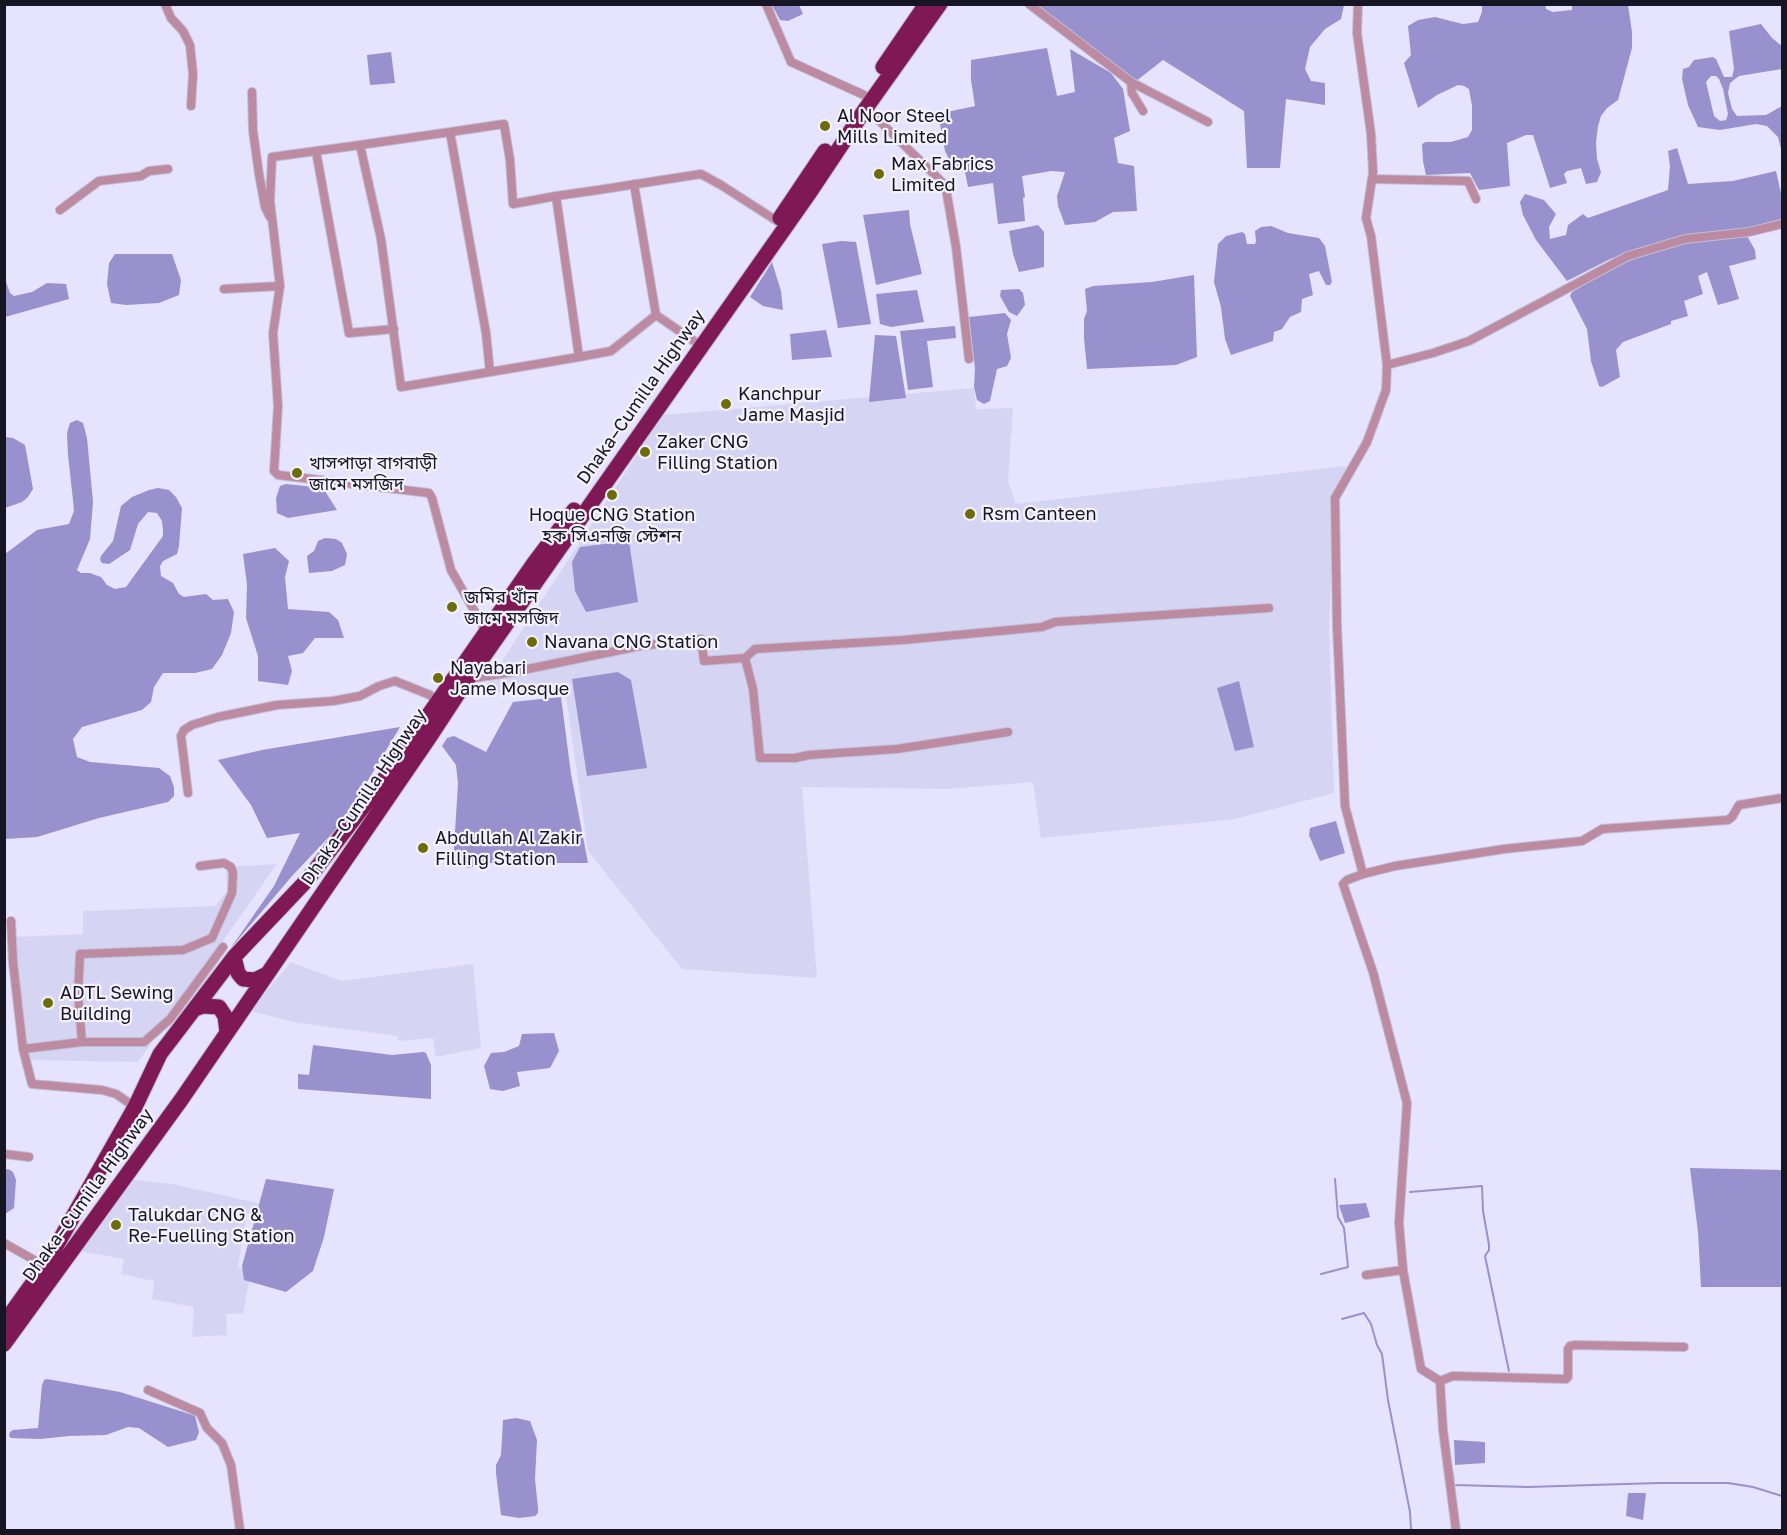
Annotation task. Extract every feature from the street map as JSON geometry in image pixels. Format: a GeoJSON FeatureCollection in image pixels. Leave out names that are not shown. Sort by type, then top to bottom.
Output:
{"type":"FeatureCollection","features":[{"type":"Feature","properties":{"kind":"highway","name":"Dhaka–Cumilla Highway"},"geometry":{"type":"LineString","coordinates":[[4,1323],[45,1266],[135,1107],[160,1054],[195,1009],[229,952],[308,879],[377,789],[534,563],[694,341],[723,307],[808,195],[926,4]]}},
{"type":"Feature","properties":{"kind":"highway","name":"Dhaka–Cumilla Highway"},"geometry":{"type":"LineString","coordinates":[[4,1344],[181,1100],[723,307],[777,221],[940,4]]}},
{"type":"Feature","properties":{"kind":"highway"},"geometry":{"type":"LineString","coordinates":[[229,952],[238,974],[243,979],[255,980],[265,975]]}},
{"type":"Feature","properties":{"kind":"highway"},"geometry":{"type":"LineString","coordinates":[[195,1009],[203,1006],[219,1007],[225,1016],[227,1032]]}},
{"type":"Feature","properties":{"kind":"street"},"geometry":{"type":"LineString","coordinates":[[165,4],[171,18],[183,31],[190,45],[194,74],[191,106]]}},
{"type":"Feature","properties":{"kind":"street"},"geometry":{"type":"LineString","coordinates":[[766,4],[791,62],[865,101],[943,183],[956,247],[969,359]]}},
{"type":"Feature","properties":{"kind":"street"},"geometry":{"type":"LineString","coordinates":[[1029,4],[1131,82],[1208,123]]}},
{"type":"Feature","properties":{"kind":"street"},"geometry":{"type":"LineString","coordinates":[[1358,4],[1357,33],[1371,134],[1373,172],[1366,218],[1371,236],[1387,365],[1386,390],[1367,442],[1335,498],[1337,626],[1345,806],[1363,873]]}},
{"type":"Feature","properties":{"kind":"street"},"geometry":{"type":"LineString","coordinates":[[1131,82],[1132,93],[1143,111]]}},
{"type":"Feature","properties":{"kind":"street"},"geometry":{"type":"LineString","coordinates":[[252,92],[253,131],[259,174],[265,207],[273,224]]}},
{"type":"Feature","properties":{"kind":"street"},"geometry":{"type":"LineString","coordinates":[[487,633],[451,570],[429,493],[275,474],[273,467],[278,406],[273,333],[280,286],[270,201],[272,157],[504,124],[510,160],[513,204],[701,174],[777,221]]}},
{"type":"Feature","properties":{"kind":"street"},"geometry":{"type":"LineString","coordinates":[[450,132],[486,333],[490,372]]}},
{"type":"Feature","properties":{"kind":"street"},"geometry":{"type":"LineString","coordinates":[[360,146],[381,239],[401,387],[611,351],[656,315]]}},
{"type":"Feature","properties":{"kind":"street"},"geometry":{"type":"LineString","coordinates":[[316,151],[349,333],[394,329]]}},
{"type":"Feature","properties":{"kind":"street"},"geometry":{"type":"LineString","coordinates":[[60,210],[99,181],[141,176],[149,171],[168,169]]}},
{"type":"Feature","properties":{"kind":"street"},"geometry":{"type":"LineString","coordinates":[[1372,179],[1468,182],[1476,199]]}},
{"type":"Feature","properties":{"kind":"street"},"geometry":{"type":"LineString","coordinates":[[634,184],[656,315],[694,341]]}},
{"type":"Feature","properties":{"kind":"street"},"geometry":{"type":"LineString","coordinates":[[556,196],[579,357]]}},
{"type":"Feature","properties":{"kind":"street"},"geometry":{"type":"LineString","coordinates":[[1387,365],[1469,341],[1629,256],[1685,239],[1749,232],[1782,224]]}},
{"type":"Feature","properties":{"kind":"street"},"geometry":{"type":"LineString","coordinates":[[224,289],[280,286]]}},
{"type":"Feature","properties":{"kind":"street"},"geometry":{"type":"LineString","coordinates":[[467,680],[640,646],[701,639],[704,661],[745,658],[755,649],[903,640],[1042,627],[1055,622],[1269,608]]}},
{"type":"Feature","properties":{"kind":"street"},"geometry":{"type":"LineString","coordinates":[[745,658],[753,689],[760,758],[786,759],[897,748],[1008,732]]}},
{"type":"Feature","properties":{"kind":"street"},"geometry":{"type":"LineString","coordinates":[[188,793],[181,736],[184,730],[192,726],[218,717],[277,705],[333,701],[360,696],[395,681],[430,695],[438,703]]}},
{"type":"Feature","properties":{"kind":"street"},"geometry":{"type":"LineString","coordinates":[[1440,1381],[1421,1369],[1403,1270],[1399,1224],[1407,1103],[1373,972],[1343,884],[1363,873],[1395,866],[1504,849],[1582,841],[1602,829],[1728,820],[1739,805],[1782,798]]}},
{"type":"Feature","properties":{"kind":"street"},"geometry":{"type":"LineString","coordinates":[[82,1042],[78,995],[80,954],[183,950],[212,938],[232,893],[233,873],[231,867],[224,863],[200,866]]}},
{"type":"Feature","properties":{"kind":"street"},"geometry":{"type":"LineString","coordinates":[[11,921],[22,1048],[32,1084],[102,1090],[116,1094],[135,1107]]}},
{"type":"Feature","properties":{"kind":"street"},"geometry":{"type":"LineString","coordinates":[[22,1048],[82,1042],[144,1042],[170,1019],[229,952]]}},
{"type":"Feature","properties":{"kind":"street"},"geometry":{"type":"LineString","coordinates":[[4,1154],[29,1158]]}},
{"type":"Feature","properties":{"kind":"street"},"geometry":{"type":"LineString","coordinates":[[4,1243],[45,1266]]}},
{"type":"Feature","properties":{"kind":"street"},"geometry":{"type":"LineString","coordinates":[[1366,1275],[1403,1270]]}},
{"type":"Feature","properties":{"kind":"street"},"geometry":{"type":"LineString","coordinates":[[1440,1381],[1453,1376],[1566,1379],[1568,1377],[1568,1348],[1575,1344],[1684,1347]]}},
{"type":"Feature","properties":{"kind":"street"},"geometry":{"type":"LineString","coordinates":[[1440,1381],[1443,1430],[1456,1530]]}},
{"type":"Feature","properties":{"kind":"street"},"geometry":{"type":"LineString","coordinates":[[147,1390],[200,1413],[207,1428],[222,1443],[231,1465],[240,1530]]}},
{"type":"Feature","properties":{"kind":"shaded area"},"geometry":{"type":"Polygon","coordinates":[[[772,5],[799,5],[803,14],[788,21],[780,20],[772,5]]]}},
{"type":"Feature","properties":{"kind":"shaded area"},"geometry":{"type":"Polygon","coordinates":[[[1035,5],[1344,5],[1341,19],[1325,29],[1310,47],[1305,69],[1311,81],[1325,83],[1325,105],[1286,99],[1280,168],[1247,168],[1244,111],[1163,60],[1135,82],[1035,5]]]}},
{"type":"Feature","properties":{"kind":"shaded area"},"geometry":{"type":"Polygon","coordinates":[[[1482,5],[1545,5],[1546,9],[1553,12],[1572,10],[1572,5],[1628,5],[1632,48],[1618,100],[1607,108],[1598,126],[1597,159],[1601,172],[1597,182],[1586,184],[1581,168],[1567,171],[1564,174],[1567,183],[1550,188],[1533,135],[1526,135],[1507,143],[1510,186],[1479,190],[1470,173],[1426,175],[1422,144],[1451,142],[1468,137],[1472,130],[1472,106],[1469,89],[1458,85],[1418,108],[1404,63],[1411,55],[1408,26],[1418,20],[1435,17],[1463,24],[1478,22],[1482,5]]]}},
{"type":"Feature","properties":{"kind":"shaded area"},"geometry":{"type":"Polygon","coordinates":[[[1761,24],[1782,46],[1782,69],[1739,76],[1730,83],[1728,93],[1732,109],[1737,116],[1766,115],[1782,106],[1782,153],[1778,137],[1767,126],[1756,124],[1720,130],[1698,127],[1688,105],[1682,79],[1683,69],[1689,67],[1694,60],[1713,57],[1724,77],[1732,77],[1734,69],[1729,31],[1761,24]],[[1711,76],[1706,82],[1714,116],[1720,121],[1726,120],[1728,114],[1723,89],[1716,76],[1711,76]]]}},
{"type":"Feature","properties":{"kind":"shaded area"},"geometry":{"type":"Polygon","coordinates":[[[1047,48],[1057,96],[1075,92],[1070,49],[1111,73],[1123,89],[1130,131],[1114,138],[1118,163],[1134,166],[1137,211],[1113,212],[1095,222],[1065,225],[1057,196],[1065,172],[1051,171],[1022,176],[1025,221],[998,224],[993,183],[968,187],[964,167],[953,167],[945,151],[938,114],[975,106],[971,60],[1047,48]]]}},
{"type":"Feature","properties":{"kind":"shaded area"},"geometry":{"type":"Polygon","coordinates":[[[391,52],[395,83],[370,85],[367,55],[391,52]]]}},
{"type":"Feature","properties":{"kind":"shaded area"},"geometry":{"type":"Polygon","coordinates":[[[1677,148],[1688,184],[1733,181],[1776,171],[1782,198],[1782,219],[1742,229],[1678,238],[1610,259],[1567,281],[1536,240],[1523,215],[1520,202],[1525,194],[1544,200],[1556,214],[1549,227],[1550,239],[1566,235],[1568,225],[1583,214],[1588,218],[1668,190],[1670,166],[1668,151],[1677,148]]]}},
{"type":"Feature","properties":{"kind":"shaded area"},"geometry":{"type":"Polygon","coordinates":[[[909,210],[910,224],[922,274],[876,285],[863,215],[909,210]]]}},
{"type":"Feature","properties":{"kind":"shaded area"},"geometry":{"type":"Polygon","coordinates":[[[1038,225],[1044,232],[1044,267],[1019,272],[1009,231],[1038,225]]]}},
{"type":"Feature","properties":{"kind":"shaded area"},"geometry":{"type":"Polygon","coordinates":[[[1271,226],[1288,233],[1319,238],[1325,246],[1332,282],[1326,285],[1319,271],[1309,274],[1313,295],[1302,299],[1301,312],[1290,317],[1282,329],[1274,332],[1273,341],[1231,355],[1225,339],[1221,307],[1214,282],[1218,244],[1226,236],[1242,232],[1245,234],[1247,244],[1255,244],[1255,231],[1261,227],[1271,226]]]}},
{"type":"Feature","properties":{"kind":"shaded area"},"geometry":{"type":"Polygon","coordinates":[[[1747,236],[1755,250],[1756,259],[1729,266],[1739,299],[1718,305],[1707,272],[1698,276],[1703,294],[1684,301],[1688,316],[1623,342],[1616,350],[1620,377],[1602,387],[1599,386],[1591,361],[1587,329],[1570,296],[1572,292],[1608,269],[1649,253],[1683,244],[1747,236]]]}},
{"type":"Feature","properties":{"kind":"shaded area"},"geometry":{"type":"Polygon","coordinates":[[[841,241],[856,242],[871,324],[838,328],[822,244],[841,241]]]}},
{"type":"Feature","properties":{"kind":"shaded area"},"geometry":{"type":"Polygon","coordinates":[[[115,254],[172,254],[181,280],[179,295],[159,303],[126,305],[111,303],[107,284],[109,263],[115,254]]]}},
{"type":"Feature","properties":{"kind":"shaded area"},"geometry":{"type":"Polygon","coordinates":[[[772,262],[781,291],[783,310],[763,306],[750,297],[772,262]]]}},
{"type":"Feature","properties":{"kind":"shaded area"},"geometry":{"type":"Polygon","coordinates":[[[1194,275],[1197,357],[1176,365],[1087,369],[1084,338],[1084,319],[1087,311],[1085,289],[1093,286],[1152,282],[1194,275]]]}},
{"type":"Feature","properties":{"kind":"shaded area"},"geometry":{"type":"Polygon","coordinates":[[[5,279],[10,293],[14,296],[32,292],[47,283],[66,284],[69,299],[5,317],[5,279]]]}},
{"type":"Feature","properties":{"kind":"shaded area"},"geometry":{"type":"Polygon","coordinates":[[[1019,289],[1023,293],[1025,305],[1017,316],[1009,312],[1000,296],[1001,290],[1019,289]]]}},
{"type":"Feature","properties":{"kind":"shaded area"},"geometry":{"type":"Polygon","coordinates":[[[917,290],[924,322],[891,327],[880,324],[876,294],[917,290]]]}},
{"type":"Feature","properties":{"kind":"shaded area"},"geometry":{"type":"Polygon","coordinates":[[[1005,313],[1011,320],[1007,334],[1011,358],[1007,366],[997,369],[990,401],[984,404],[977,400],[974,387],[975,369],[969,317],[1005,313]]]}},
{"type":"Feature","properties":{"kind":"shaded area"},"geometry":{"type":"Polygon","coordinates":[[[955,326],[956,338],[927,341],[933,387],[908,390],[900,331],[955,326]]]}},
{"type":"Feature","properties":{"kind":"shaded area"},"geometry":{"type":"Polygon","coordinates":[[[826,330],[832,357],[792,360],[790,334],[826,330]]]}},
{"type":"Feature","properties":{"kind":"shaded area"},"geometry":{"type":"Polygon","coordinates":[[[875,335],[896,336],[906,398],[869,402],[875,335]]]}},
{"type":"Feature","properties":{"kind":"shaded area"},"geometry":{"type":"Polygon","coordinates":[[[974,388],[976,409],[1013,408],[1008,482],[1016,504],[1346,466],[1333,527],[1329,624],[1334,793],[1235,819],[1041,838],[1033,782],[948,789],[802,787],[817,978],[682,969],[588,851],[565,689],[481,693],[663,415],[974,388]]]}},
{"type":"Feature","properties":{"kind":"shaded area"},"geometry":{"type":"Polygon","coordinates":[[[77,420],[83,423],[87,438],[93,502],[90,539],[77,570],[101,577],[107,585],[115,589],[126,587],[163,536],[163,531],[162,521],[157,513],[148,512],[138,524],[130,550],[109,564],[102,563],[101,556],[113,541],[121,506],[132,497],[149,490],[158,488],[169,490],[182,508],[179,546],[177,554],[163,561],[160,566],[161,576],[173,583],[179,594],[184,597],[206,594],[213,600],[228,599],[234,612],[231,633],[222,655],[212,669],[195,673],[163,673],[154,687],[151,702],[142,710],[82,727],[73,739],[77,757],[90,762],[159,768],[170,776],[174,787],[174,796],[168,802],[99,818],[37,837],[5,839],[5,554],[37,530],[69,524],[74,511],[67,433],[70,423],[77,420]]]}},
{"type":"Feature","properties":{"kind":"shaded area"},"geometry":{"type":"Polygon","coordinates":[[[5,437],[13,438],[25,445],[33,489],[22,502],[5,508],[5,437]]]}},
{"type":"Feature","properties":{"kind":"shaded area"},"geometry":{"type":"Polygon","coordinates":[[[286,484],[323,488],[337,510],[288,518],[277,513],[276,498],[280,486],[286,484]]]}},
{"type":"Feature","properties":{"kind":"shaded area"},"geometry":{"type":"Polygon","coordinates":[[[325,538],[336,539],[342,543],[347,554],[345,565],[332,571],[309,573],[307,556],[314,551],[318,541],[325,538]]]}},
{"type":"Feature","properties":{"kind":"shaded area"},"geometry":{"type":"Polygon","coordinates":[[[629,541],[638,602],[586,612],[575,591],[572,562],[580,547],[629,541]]]}},
{"type":"Feature","properties":{"kind":"shaded area"},"geometry":{"type":"Polygon","coordinates":[[[275,548],[289,561],[285,577],[288,609],[329,612],[338,620],[344,638],[315,638],[303,653],[288,656],[292,671],[288,685],[258,681],[258,656],[246,618],[247,585],[243,554],[275,548]]]}},
{"type":"Feature","properties":{"kind":"shaded area"},"geometry":{"type":"Polygon","coordinates":[[[618,672],[631,680],[647,768],[587,776],[572,679],[618,672]]]}},
{"type":"Feature","properties":{"kind":"shaded area"},"geometry":{"type":"Polygon","coordinates":[[[1239,681],[1254,747],[1235,751],[1217,688],[1239,681]]]}},
{"type":"Feature","properties":{"kind":"shaded area"},"geometry":{"type":"Polygon","coordinates":[[[561,697],[571,774],[588,863],[482,863],[469,868],[453,863],[458,784],[456,765],[442,746],[447,738],[454,736],[486,752],[513,702],[561,697]]]}},
{"type":"Feature","properties":{"kind":"shaded area"},"geometry":{"type":"Polygon","coordinates":[[[400,727],[343,822],[292,876],[230,949],[274,886],[300,833],[267,838],[251,805],[218,760],[262,750],[400,727]]]}},
{"type":"Feature","properties":{"kind":"shaded area"},"geometry":{"type":"Polygon","coordinates":[[[1336,821],[1345,853],[1320,861],[1309,835],[1310,828],[1336,821]]]}},
{"type":"Feature","properties":{"kind":"shaded area"},"geometry":{"type":"Polygon","coordinates":[[[277,864],[138,1062],[27,1060],[18,1047],[18,981],[14,937],[83,934],[83,911],[215,906],[227,891],[226,867],[277,864]]]}},
{"type":"Feature","properties":{"kind":"shaded area"},"geometry":{"type":"Polygon","coordinates":[[[291,962],[341,981],[473,964],[481,1048],[436,1057],[433,1038],[397,1041],[398,1036],[299,1023],[250,1011],[291,962]]]}},
{"type":"Feature","properties":{"kind":"shaded area"},"geometry":{"type":"Polygon","coordinates":[[[554,1033],[559,1051],[550,1068],[517,1072],[520,1086],[503,1091],[490,1089],[484,1066],[491,1053],[504,1052],[519,1046],[522,1034],[554,1033]]]}},
{"type":"Feature","properties":{"kind":"shaded area"},"geometry":{"type":"Polygon","coordinates":[[[313,1045],[392,1055],[426,1053],[431,1065],[431,1099],[298,1089],[298,1074],[309,1075],[313,1045]]]}},
{"type":"Feature","properties":{"kind":"shaded area"},"geometry":{"type":"Polygon","coordinates":[[[1690,1168],[1782,1170],[1782,1287],[1701,1287],[1698,1232],[1690,1168]]]}},
{"type":"Feature","properties":{"kind":"shaded area"},"geometry":{"type":"Polygon","coordinates":[[[5,1170],[13,1172],[16,1180],[14,1208],[5,1214],[5,1170]]]}},
{"type":"Feature","properties":{"kind":"shaded area"},"geometry":{"type":"Polygon","coordinates":[[[124,1179],[172,1184],[258,1203],[258,1209],[247,1214],[238,1267],[251,1273],[243,1313],[226,1314],[227,1335],[192,1337],[194,1307],[152,1299],[154,1281],[121,1274],[124,1259],[74,1250],[124,1179]]]}},
{"type":"Feature","properties":{"kind":"shaded area"},"geometry":{"type":"Polygon","coordinates":[[[266,1179],[334,1189],[324,1237],[313,1271],[286,1292],[244,1280],[242,1266],[266,1179]]]}},
{"type":"Feature","properties":{"kind":"shaded area"},"geometry":{"type":"Polygon","coordinates":[[[1366,1203],[1370,1217],[1345,1223],[1339,1205],[1366,1203]]]}},
{"type":"Feature","properties":{"kind":"shaded area"},"geometry":{"type":"Polygon","coordinates":[[[47,1379],[120,1392],[193,1415],[199,1432],[196,1440],[168,1447],[139,1428],[128,1427],[106,1435],[40,1439],[11,1438],[10,1432],[13,1430],[38,1428],[42,1385],[47,1379]]]}},
{"type":"Feature","properties":{"kind":"shaded area"},"geometry":{"type":"Polygon","coordinates":[[[516,1418],[530,1421],[537,1440],[535,1479],[538,1513],[535,1516],[519,1518],[501,1515],[496,1473],[496,1465],[501,1455],[503,1420],[516,1418]]]}},
{"type":"Feature","properties":{"kind":"shaded area"},"geometry":{"type":"Polygon","coordinates":[[[1454,1440],[1485,1442],[1485,1463],[1455,1465],[1454,1440]]]}},
{"type":"Feature","properties":{"kind":"shaded area"},"geometry":{"type":"Polygon","coordinates":[[[1628,1493],[1646,1493],[1643,1520],[1626,1516],[1628,1493]]]}},
{"type":"Feature","properties":{"kind":"waterway"},"geometry":{"type":"LineString","coordinates":[[1321,1274],[1348,1267],[1344,1228],[1338,1217],[1335,1179]]}},
{"type":"Feature","properties":{"kind":"waterway"},"geometry":{"type":"LineString","coordinates":[[1410,1192],[1482,1186],[1483,1211],[1489,1245],[1485,1256],[1509,1371]]}},
{"type":"Feature","properties":{"kind":"waterway"},"geometry":{"type":"LineString","coordinates":[[1342,1319],[1364,1313],[1371,1324],[1382,1354],[1388,1400],[1410,1512],[1411,1530]]}},
{"type":"Feature","properties":{"kind":"waterway"},"geometry":{"type":"LineString","coordinates":[[1453,1474],[1454,1485],[1528,1487],[1728,1483],[1753,1487],[1782,1496]]}},
{"type":"Feature","properties":{"kind":"place","name":"Al Noor Steel Mills Limited"},"geometry":{"type":"Point","coordinates":[825,126]}},
{"type":"Feature","properties":{"kind":"place","name":"Max Fabrics Limited"},"geometry":{"type":"Point","coordinates":[879,174]}},
{"type":"Feature","properties":{"kind":"place","name":"Kanchpur Jame Masjid"},"geometry":{"type":"Point","coordinates":[726,404]}},
{"type":"Feature","properties":{"kind":"place","name":"Zaker CNG Filling Station"},"geometry":{"type":"Point","coordinates":[645,452]}},
{"type":"Feature","properties":{"kind":"place","name":"খাসপাড়া বাগবাড়ী জামে মসজিদ"},"geometry":{"type":"Point","coordinates":[297,473]}},
{"type":"Feature","properties":{"kind":"place","name":"Hoque CNG Station হক সিএনজি স্টেশন"},"geometry":{"type":"Point","coordinates":[612,495]}},
{"type":"Feature","properties":{"kind":"place","name":"Rsm Canteen"},"geometry":{"type":"Point","coordinates":[970,514]}},
{"type":"Feature","properties":{"kind":"place","name":"জমির খাঁন জামে মসজিদ"},"geometry":{"type":"Point","coordinates":[452,607]}},
{"type":"Feature","properties":{"kind":"place","name":"Navana CNG Station"},"geometry":{"type":"Point","coordinates":[532,642]}},
{"type":"Feature","properties":{"kind":"place","name":"Nayabari Jame Mosque"},"geometry":{"type":"Point","coordinates":[438,678]}},
{"type":"Feature","properties":{"kind":"place","name":"Abdullah Al Zakir Filling Station"},"geometry":{"type":"Point","coordinates":[423,848]}},
{"type":"Feature","properties":{"kind":"place","name":"ADTL Sewing Building"},"geometry":{"type":"Point","coordinates":[48,1003]}},
{"type":"Feature","properties":{"kind":"place","name":"Talukdar CNG & Re-Fuelling Station"},"geometry":{"type":"Point","coordinates":[116,1225]}}]}
